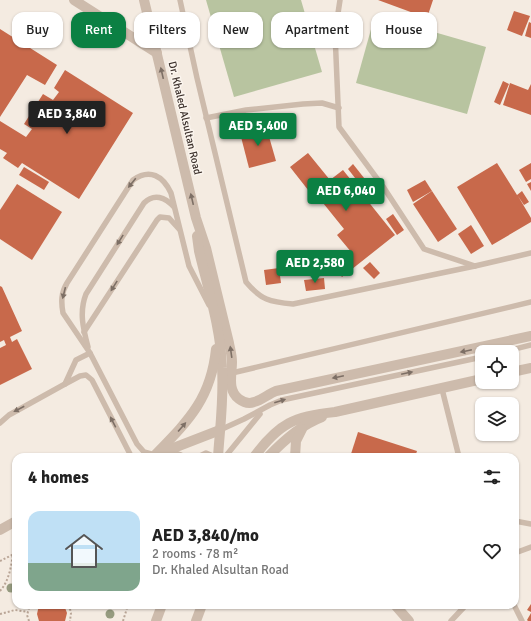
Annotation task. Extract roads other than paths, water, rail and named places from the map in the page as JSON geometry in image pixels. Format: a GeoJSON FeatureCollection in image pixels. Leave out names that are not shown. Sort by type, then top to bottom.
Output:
{"type":"FeatureCollection","features":[{"type":"Feature","properties":{"kind":"street"},"geometry":{"type":"LineString","coordinates":[[74,0],[157,53]]}},
{"type":"Feature","properties":{"kind":"street","name":"Dr. Khaled Alsultan Road"},"geometry":{"type":"LineString","coordinates":[[144,0],[196,218],[206,248],[229,343],[232,356],[231,385],[233,392],[237,397],[242,401],[249,403],[255,402],[276,391],[531,336]]}},
{"type":"Feature","properties":{"kind":"street","name":"Dr. Khaled Alsultan Road"},"geometry":{"type":"LineString","coordinates":[[196,218],[199,251],[216,325],[222,367],[223,405],[218,453]]}},
{"type":"Feature","properties":{"kind":"street"},"geometry":{"type":"LineString","coordinates":[[158,453],[189,419],[206,392],[214,364],[216,325]]}},
{"type":"Feature","properties":{"kind":"street"},"geometry":{"type":"LineString","coordinates":[[519,371],[531,368]]}},
{"type":"Feature","properties":{"kind":"street"},"geometry":{"type":"LineString","coordinates":[[258,453],[276,432],[291,421],[311,414],[336,412],[475,381]]}},
{"type":"Feature","properties":{"kind":"street"},"geometry":{"type":"LineString","coordinates":[[276,432],[272,443],[279,453],[291,435],[306,424],[336,412]]}},
{"type":"Feature","properties":{"kind":"street"},"geometry":{"type":"LineString","coordinates":[[295,453],[298,436],[306,424]]}},
{"type":"Feature","properties":{"kind":"street"},"geometry":{"type":"LineString","coordinates":[[161,453],[220,430]]}},
{"type":"Feature","properties":{"kind":"street"},"geometry":{"type":"LineString","coordinates":[[0,530],[12,523]]}},
{"type":"Feature","properties":{"kind":"street"},"geometry":{"type":"LineString","coordinates":[[156,621],[160,609]]}},
{"type":"Feature","properties":{"kind":"street"},"geometry":{"type":"LineString","coordinates":[[196,621],[200,609]]}},
{"type":"Feature","properties":{"kind":"street"},"geometry":{"type":"LineString","coordinates":[[398,609],[409,621]]}},
{"type":"Feature","properties":{"kind":"lane"},"geometry":{"type":"LineString","coordinates":[[180,0],[206,118],[246,282],[254,293],[272,302],[293,304],[531,253]]}},
{"type":"Feature","properties":{"kind":"lane"},"geometry":{"type":"LineString","coordinates":[[340,0],[335,33],[339,127],[384,188],[424,249],[475,266]]}},
{"type":"Feature","properties":{"kind":"lane"},"geometry":{"type":"LineString","coordinates":[[206,118],[246,110],[302,104],[322,103],[339,108]]}},
{"type":"Feature","properties":{"kind":"lane"},"geometry":{"type":"LineString","coordinates":[[148,453],[144,452],[137,444],[90,352],[63,313],[62,297],[63,290],[67,283],[133,180],[140,175],[148,174],[156,176],[164,181],[171,193],[189,266],[213,312]]}},
{"type":"Feature","properties":{"kind":"lane"},"geometry":{"type":"LineString","coordinates":[[90,352],[84,332],[81,308],[86,294],[148,199],[158,197],[169,201],[175,208]]}},
{"type":"Feature","properties":{"kind":"lane"},"geometry":{"type":"LineString","coordinates":[[84,332],[157,220],[160,217],[169,218],[181,230]]}},
{"type":"Feature","properties":{"kind":"lane"},"geometry":{"type":"LineString","coordinates":[[232,373],[531,302]]}},
{"type":"Feature","properties":{"kind":"lane"},"geometry":{"type":"LineString","coordinates":[[519,348],[531,345]]}},
{"type":"Feature","properties":{"kind":"lane"},"geometry":{"type":"LineString","coordinates":[[65,384],[76,360],[90,352]]}},
{"type":"Feature","properties":{"kind":"lane"},"geometry":{"type":"LineString","coordinates":[[220,430],[282,400],[475,359]]}},
{"type":"Feature","properties":{"kind":"lane"},"geometry":{"type":"LineString","coordinates":[[0,423],[8,415],[65,384],[86,375],[92,380],[129,453]]}},
{"type":"Feature","properties":{"kind":"lane"},"geometry":{"type":"LineString","coordinates":[[442,389],[458,453]]}},
{"type":"Feature","properties":{"kind":"lane"},"geometry":{"type":"LineString","coordinates":[[228,453],[256,416],[265,408]]}},
{"type":"Feature","properties":{"kind":"lane"},"geometry":{"type":"LineString","coordinates":[[519,522],[531,524]]}},
{"type":"Feature","properties":{"kind":"lane"},"geometry":{"type":"LineString","coordinates":[[519,552],[531,547]]}},
{"type":"Feature","properties":{"kind":"lane"},"geometry":{"type":"LineString","coordinates":[[451,621],[462,609]]}},
{"type":"Feature","properties":{"kind":"lane"},"geometry":{"type":"LineString","coordinates":[[516,609],[522,621]]}}]}
